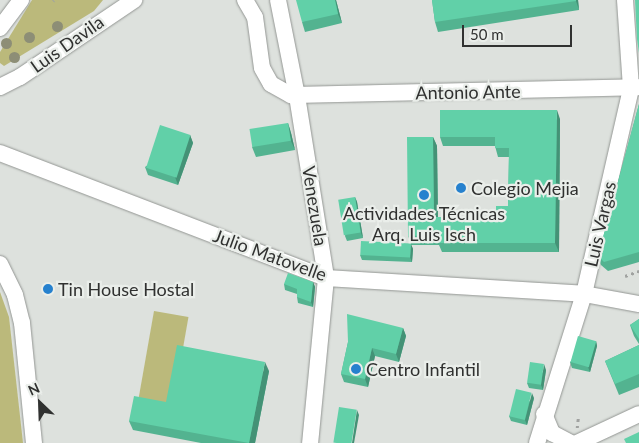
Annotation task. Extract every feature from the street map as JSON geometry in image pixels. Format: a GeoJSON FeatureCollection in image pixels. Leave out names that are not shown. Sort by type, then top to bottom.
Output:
{"type":"FeatureCollection","features":[{"type":"Feature","properties":{"kind":"street"},"geometry":{"type":"LineString","coordinates":[[0,28],[20,0]]}},
{"type":"Feature","properties":{"kind":"street","name":"Luis Davila"},"geometry":{"type":"LineString","coordinates":[[0,87],[20,78],[134,0]]}},
{"type":"Feature","properties":{"kind":"street"},"geometry":{"type":"LineString","coordinates":[[245,0],[255,17],[262,68],[271,84],[297,96]]}},
{"type":"Feature","properties":{"kind":"street","name":"Venezuela"},"geometry":{"type":"LineString","coordinates":[[278,0],[297,96],[326,278],[310,443]]}},
{"type":"Feature","properties":{"kind":"street","name":"Luis Vargas"},"geometry":{"type":"LineString","coordinates":[[537,443],[544,414],[584,294],[635,87],[624,0]]}},
{"type":"Feature","properties":{"kind":"street","name":"Antonio Ante"},"geometry":{"type":"LineString","coordinates":[[297,96],[635,87]]}},
{"type":"Feature","properties":{"kind":"street","name":"Julio Matovelle"},"geometry":{"type":"LineString","coordinates":[[0,153],[326,278],[584,294],[639,304]]}},
{"type":"Feature","properties":{"kind":"street"},"geometry":{"type":"LineString","coordinates":[[0,264],[15,295],[22,323],[34,443]]}},
{"type":"Feature","properties":{"kind":"street"},"geometry":{"type":"LineString","coordinates":[[544,414],[552,433],[571,443]]}},
{"type":"Feature","properties":{"kind":"street"},"geometry":{"type":"LineString","coordinates":[[577,443],[639,414]]}},
{"type":"Feature","properties":{"kind":"path"},"geometry":{"type":"LineString","coordinates":[[625,276],[639,271]]}},
{"type":"Feature","properties":{"kind":"shaded area"},"geometry":{"type":"Polygon","coordinates":[[[32,0],[103,0],[94,11],[4,66],[0,63],[0,52],[32,0]]]}},
{"type":"Feature","properties":{"kind":"shaded area"},"geometry":{"type":"Polygon","coordinates":[[[0,292],[9,317],[23,443],[0,443],[0,292]]]}},
{"type":"Feature","properties":{"kind":"shaded area"},"geometry":{"type":"Polygon","coordinates":[[[154,311],[188,317],[173,405],[139,399],[154,311]]]}},
{"type":"Feature","properties":{"kind":"building"},"geometry":{"type":"Polygon","coordinates":[[[296,0],[335,0],[338,14],[302,22],[296,0]]]}},
{"type":"Feature","properties":{"kind":"building"},"geometry":{"type":"Polygon","coordinates":[[[432,0],[576,0],[576,1],[435,22],[432,0]]]}},
{"type":"Feature","properties":{"kind":"building"},"geometry":{"type":"Polygon","coordinates":[[[635,0],[639,0],[639,53],[637,39],[635,0]]]}},
{"type":"Feature","properties":{"kind":"building"},"geometry":{"type":"Polygon","coordinates":[[[639,104],[639,252],[604,262],[598,256],[639,104]]]}},
{"type":"Feature","properties":{"kind":"building"},"geometry":{"type":"Polygon","coordinates":[[[440,110],[557,110],[555,243],[439,243],[439,235],[408,236],[407,137],[433,137],[434,217],[496,217],[496,206],[508,206],[509,148],[495,148],[495,137],[440,137],[440,110]]]}},
{"type":"Feature","properties":{"kind":"building"},"geometry":{"type":"Polygon","coordinates":[[[288,123],[291,141],[252,147],[249,129],[288,123]]]}},
{"type":"Feature","properties":{"kind":"building"},"geometry":{"type":"Polygon","coordinates":[[[160,125],[190,135],[177,178],[146,168],[160,125]]]}},
{"type":"Feature","properties":{"kind":"building"},"geometry":{"type":"Polygon","coordinates":[[[355,197],[361,233],[344,235],[338,200],[355,197]]]}},
{"type":"Feature","properties":{"kind":"building"},"geometry":{"type":"Polygon","coordinates":[[[361,241],[411,244],[410,258],[360,255],[361,241]]]}},
{"type":"Feature","properties":{"kind":"building"},"geometry":{"type":"Polygon","coordinates":[[[288,273],[313,282],[311,302],[297,297],[297,289],[284,284],[288,273]]]}},
{"type":"Feature","properties":{"kind":"building"},"geometry":{"type":"Polygon","coordinates":[[[347,314],[403,328],[396,354],[372,348],[365,379],[341,374],[348,342],[347,314]]]}},
{"type":"Feature","properties":{"kind":"building"},"geometry":{"type":"Polygon","coordinates":[[[639,319],[639,339],[630,325],[639,319]]]}},
{"type":"Feature","properties":{"kind":"building"},"geometry":{"type":"Polygon","coordinates":[[[578,336],[596,341],[589,367],[571,362],[578,336]]]}},
{"type":"Feature","properties":{"kind":"building"},"geometry":{"type":"Polygon","coordinates":[[[177,345],[265,362],[249,443],[129,421],[134,396],[166,402],[177,345]]]}},
{"type":"Feature","properties":{"kind":"building"},"geometry":{"type":"Polygon","coordinates":[[[639,345],[639,374],[615,384],[605,361],[639,345]]]}},
{"type":"Feature","properties":{"kind":"building"},"geometry":{"type":"Polygon","coordinates":[[[530,362],[544,364],[541,385],[527,383],[530,362]]]}},
{"type":"Feature","properties":{"kind":"building"},"geometry":{"type":"Polygon","coordinates":[[[516,389],[532,393],[525,420],[509,416],[516,389]]]}},
{"type":"Feature","properties":{"kind":"building"},"geometry":{"type":"Polygon","coordinates":[[[339,407],[357,410],[352,443],[333,443],[339,407]]]}},
{"type":"Feature","properties":{"kind":"building"},"geometry":{"type":"Polygon","coordinates":[[[639,432],[639,443],[626,443],[624,439],[639,432]]]}},
{"type":"Feature","properties":{"kind":"place","name":"Colegio Mejia"},"geometry":{"type":"Point","coordinates":[461,188]}},
{"type":"Feature","properties":{"kind":"place","name":"Actividades Técnicas Arq. Luis Isch"},"geometry":{"type":"Point","coordinates":[424,195]}},
{"type":"Feature","properties":{"kind":"place","name":"Tin House Hostal"},"geometry":{"type":"Point","coordinates":[48,289]}},
{"type":"Feature","properties":{"kind":"place","name":"Centro Infantil"},"geometry":{"type":"Point","coordinates":[356,369]}}]}
